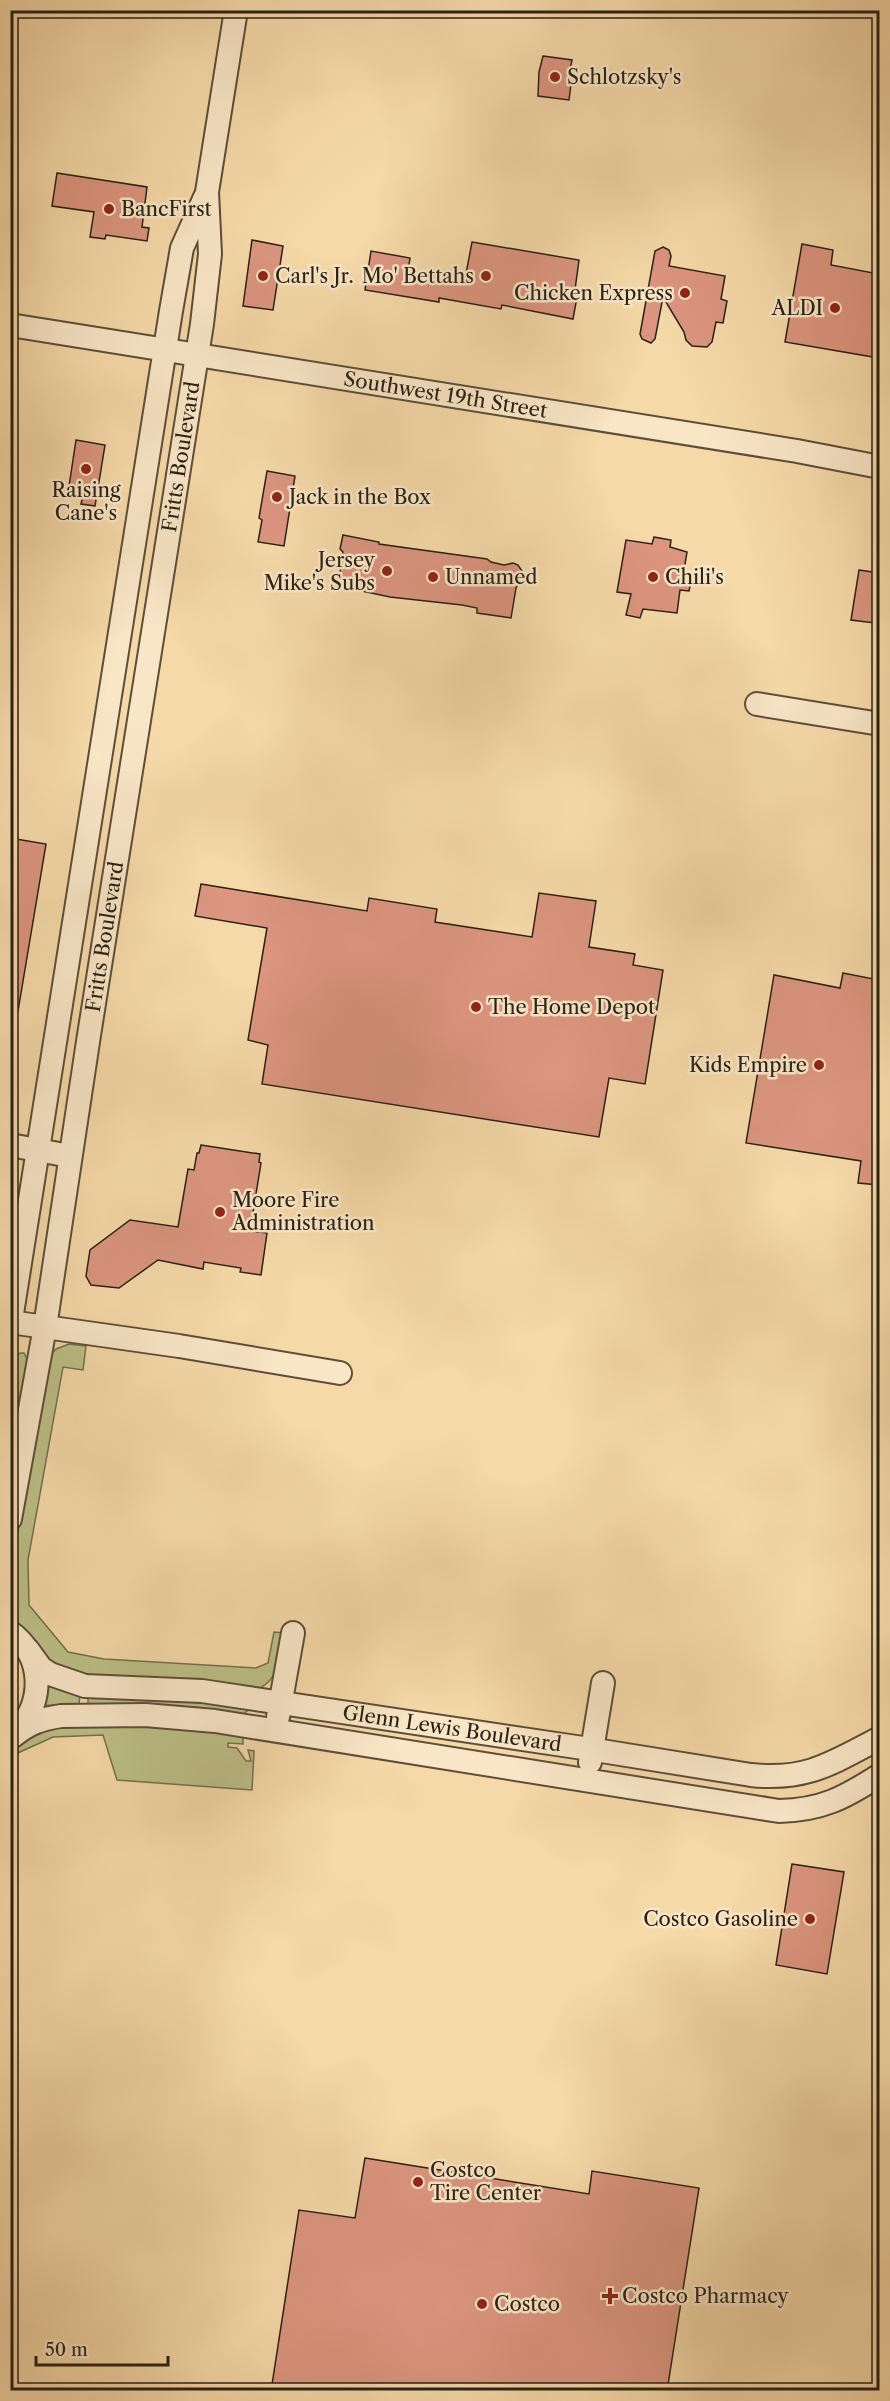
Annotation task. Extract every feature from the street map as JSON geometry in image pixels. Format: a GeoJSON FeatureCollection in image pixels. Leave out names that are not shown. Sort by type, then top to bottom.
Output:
{"type":"FeatureCollection","features":[{"type":"Feature","properties":{"kind":"street"},"geometry":{"type":"LineString","coordinates":[[207,192],[236,10]]}},
{"type":"Feature","properties":{"kind":"street","name":"Fritts Boulevard"},"geometry":{"type":"LineString","coordinates":[[11,1323],[165,350],[183,248],[207,192]]}},
{"type":"Feature","properties":{"kind":"street","name":"Fritts Boulevard"},"geometry":{"type":"LineString","coordinates":[[10,1519],[45,1327],[197,355],[210,254],[207,192]]}},
{"type":"Feature","properties":{"kind":"street","name":"Southwest 19th Street"},"geometry":{"type":"LineString","coordinates":[[10,325],[797,451],[879,467]]}},
{"type":"Feature","properties":{"kind":"street"},"geometry":{"type":"LineString","coordinates":[[757,704],[879,724]]}},
{"type":"Feature","properties":{"kind":"street"},"geometry":{"type":"LineString","coordinates":[[10,1145],[70,1156]]}},
{"type":"Feature","properties":{"kind":"street"},"geometry":{"type":"LineString","coordinates":[[11,1323],[179,1346],[340,1373]]}},
{"type":"Feature","properties":{"kind":"street"},"geometry":{"type":"LineString","coordinates":[[275,1731],[293,1633]]}},
{"type":"Feature","properties":{"kind":"street"},"geometry":{"type":"LineString","coordinates":[[11,1737],[27,1720],[36,1700],[38,1684],[35,1666],[15,1636]]}},
{"type":"Feature","properties":{"kind":"street","name":"Glenn Lewis Boulevard"},"geometry":{"type":"LineString","coordinates":[[15,1636],[41,1668],[50,1674],[85,1686],[202,1691],[774,1778],[795,1776],[820,1769],[879,1738]]}},
{"type":"Feature","properties":{"kind":"street"},"geometry":{"type":"LineString","coordinates":[[586,1781],[603,1683]]}},
{"type":"Feature","properties":{"kind":"street","name":"Glenn Lewis Boulevard"},"geometry":{"type":"LineString","coordinates":[[11,1737],[29,1724],[42,1719],[83,1715],[179,1717],[779,1811],[804,1810],[826,1805],[852,1793],[879,1775]]}},
{"type":"Feature","properties":{"kind":"street","name":"Glenn Lewis Boulevard"},"geometry":{"type":"LineString","coordinates":[[852,1793],[879,1786]]}},
{"type":"Feature","properties":{"kind":"green space"},"geometry":{"type":"Polygon","coordinates":[[[69,1344],[86,1346],[83,1370],[63,1367],[28,1560],[29,1605],[68,1652],[104,1659],[256,1668],[268,1663],[274,1632],[284,1633],[275,1672],[267,1684],[260,1688],[80,1674],[57,1664],[37,1650],[22,1630],[12,1607],[10,1590],[24,1493],[48,1358],[56,1349],[69,1344]]]}},
{"type":"Feature","properties":{"kind":"green space"},"geometry":{"type":"Polygon","coordinates":[[[20,1353],[24,1353],[27,1359],[11,1464],[11,1388],[16,1360],[20,1353]]]}},
{"type":"Feature","properties":{"kind":"green space"},"geometry":{"type":"Polygon","coordinates":[[[44,1686],[80,1691],[79,1706],[45,1705],[43,1703],[44,1686]]]}},
{"type":"Feature","properties":{"kind":"green space"},"geometry":{"type":"Polygon","coordinates":[[[88,1693],[247,1707],[248,1710],[244,1714],[193,1707],[88,1705],[88,1693]]]}},
{"type":"Feature","properties":{"kind":"green space"},"geometry":{"type":"Polygon","coordinates":[[[164,1724],[243,1736],[243,1744],[228,1743],[228,1747],[237,1748],[246,1761],[251,1761],[248,1750],[254,1751],[252,1790],[117,1780],[103,1735],[53,1737],[11,1756],[11,1742],[35,1728],[164,1724]]]}},
{"type":"Feature","properties":{"kind":"building","name":"Schlotzsky's"},"geometry":{"type":"Polygon","coordinates":[[[543,56],[572,60],[569,75],[572,76],[569,100],[538,96],[539,72],[543,56]]]}},
{"type":"Feature","properties":{"kind":"building","name":"BancFirst"},"geometry":{"type":"Polygon","coordinates":[[[57,173],[147,187],[142,227],[149,228],[147,241],[106,235],[105,239],[90,237],[94,212],[52,206],[57,173]]]}},
{"type":"Feature","properties":{"kind":"building","name":"Carl's Jr."},"geometry":{"type":"Polygon","coordinates":[[[252,240],[283,246],[273,310],[243,306],[252,240]]]}},
{"type":"Feature","properties":{"kind":"building"},"geometry":{"type":"Polygon","coordinates":[[[472,242],[579,260],[573,319],[502,305],[501,309],[439,298],[439,302],[365,290],[371,251],[410,258],[408,271],[465,279],[472,242]]]}},
{"type":"Feature","properties":{"kind":"building","name":"ALDI"},"geometry":{"type":"Polygon","coordinates":[[[802,244],[833,250],[831,265],[879,274],[879,358],[785,342],[802,244]]]}},
{"type":"Feature","properties":{"kind":"building","name":"Chicken Express"},"geometry":{"type":"Polygon","coordinates":[[[663,247],[669,250],[671,256],[669,266],[725,276],[721,299],[727,301],[723,323],[716,322],[712,342],[707,347],[692,346],[686,340],[684,332],[663,297],[655,339],[651,343],[642,339],[640,334],[655,251],[663,247]]]}},
{"type":"Feature","properties":{"kind":"building","name":"Raising Cane's"},"geometry":{"type":"Polygon","coordinates":[[[76,440],[105,445],[95,506],[81,504],[83,495],[68,493],[76,440]]]}},
{"type":"Feature","properties":{"kind":"building","name":"Jack in the Box"},"geometry":{"type":"Polygon","coordinates":[[[267,471],[295,476],[284,546],[258,542],[262,520],[259,518],[267,471]]]}},
{"type":"Feature","properties":{"kind":"building"},"geometry":{"type":"Polygon","coordinates":[[[343,535],[379,542],[379,544],[487,559],[504,565],[513,563],[518,565],[524,574],[516,588],[511,618],[477,613],[477,608],[462,605],[390,597],[338,586],[343,535]]]}},
{"type":"Feature","properties":{"kind":"building","name":"Chili's"},"geometry":{"type":"Polygon","coordinates":[[[654,537],[671,540],[670,547],[687,552],[683,576],[692,577],[689,591],[680,590],[677,613],[643,609],[640,618],[626,615],[631,594],[617,592],[626,540],[652,544],[654,537]]]}},
{"type":"Feature","properties":{"kind":"building"},"geometry":{"type":"Polygon","coordinates":[[[859,570],[879,573],[879,598],[875,623],[851,620],[859,570]]]}},
{"type":"Feature","properties":{"kind":"building"},"geometry":{"type":"Polygon","coordinates":[[[10,838],[46,844],[18,1011],[10,1010],[10,838]]]}},
{"type":"Feature","properties":{"kind":"building","name":"The Home Depot"},"geometry":{"type":"Polygon","coordinates":[[[201,884],[367,911],[369,898],[437,909],[435,922],[532,937],[539,893],[596,901],[589,947],[635,954],[633,965],[663,970],[645,1084],[609,1078],[599,1137],[262,1084],[268,1045],[248,1040],[267,928],[195,916],[201,884]]]}},
{"type":"Feature","properties":{"kind":"building","name":"Kids Empire"},"geometry":{"type":"Polygon","coordinates":[[[843,973],[879,980],[879,1185],[858,1183],[861,1161],[746,1143],[774,975],[840,988],[843,973]]]}},
{"type":"Feature","properties":{"kind":"building","name":"Moore Fire Administration"},"geometry":{"type":"Polygon","coordinates":[[[201,1145],[260,1154],[259,1162],[261,1163],[250,1231],[267,1233],[261,1275],[240,1272],[241,1268],[204,1262],[203,1269],[158,1260],[119,1288],[91,1285],[86,1276],[90,1250],[130,1220],[178,1227],[188,1169],[194,1170],[201,1145]]]}},
{"type":"Feature","properties":{"kind":"building","name":"Costco Gasoline"},"geometry":{"type":"Polygon","coordinates":[[[792,1864],[844,1872],[827,1974],[776,1965],[792,1864]]]}},
{"type":"Feature","properties":{"kind":"building","name":"Costco"},"geometry":{"type":"Polygon","coordinates":[[[365,2158],[589,2194],[592,2171],[699,2188],[667,2391],[271,2391],[299,2210],[355,2218],[365,2158]]]}},
{"type":"Feature","properties":{"kind":"place","name":"Schlotzsky's"},"geometry":{"type":"Point","coordinates":[555,77]}},
{"type":"Feature","properties":{"kind":"place","name":"BancFirst"},"geometry":{"type":"Point","coordinates":[109,209]}},
{"type":"Feature","properties":{"kind":"place","name":"Carl's Jr."},"geometry":{"type":"Point","coordinates":[263,276]}},
{"type":"Feature","properties":{"kind":"place","name":"Mo' Bettahs"},"geometry":{"type":"Point","coordinates":[486,276]}},
{"type":"Feature","properties":{"kind":"place","name":"Chicken Express"},"geometry":{"type":"Point","coordinates":[685,293]}},
{"type":"Feature","properties":{"kind":"place","name":"ALDI"},"geometry":{"type":"Point","coordinates":[835,308]}},
{"type":"Feature","properties":{"kind":"place","name":"Raising Cane's"},"geometry":{"type":"Point","coordinates":[86,469]}},
{"type":"Feature","properties":{"kind":"place","name":"Jack in the Box"},"geometry":{"type":"Point","coordinates":[277,497]}},
{"type":"Feature","properties":{"kind":"place","name":"Jersey Mike's Subs"},"geometry":{"type":"Point","coordinates":[387,571]}},
{"type":"Feature","properties":{"kind":"place","name":"Unnamed"},"geometry":{"type":"Point","coordinates":[433,577]}},
{"type":"Feature","properties":{"kind":"place","name":"Chili's"},"geometry":{"type":"Point","coordinates":[653,577]}},
{"type":"Feature","properties":{"kind":"place","name":"The Home Depot"},"geometry":{"type":"Point","coordinates":[476,1007]}},
{"type":"Feature","properties":{"kind":"place","name":"Kids Empire"},"geometry":{"type":"Point","coordinates":[819,1065]}},
{"type":"Feature","properties":{"kind":"place","name":"Moore Fire Administration"},"geometry":{"type":"Point","coordinates":[220,1212]}},
{"type":"Feature","properties":{"kind":"place","name":"Costco Gasoline"},"geometry":{"type":"Point","coordinates":[810,1919]}},
{"type":"Feature","properties":{"kind":"place","name":"Costco Tire Center"},"geometry":{"type":"Point","coordinates":[418,2182]}},
{"type":"Feature","properties":{"kind":"place","name":"Costco Pharmacy"},"geometry":{"type":"Point","coordinates":[610,2296]}},
{"type":"Feature","properties":{"kind":"place","name":"Costco"},"geometry":{"type":"Point","coordinates":[482,2304]}}]}
